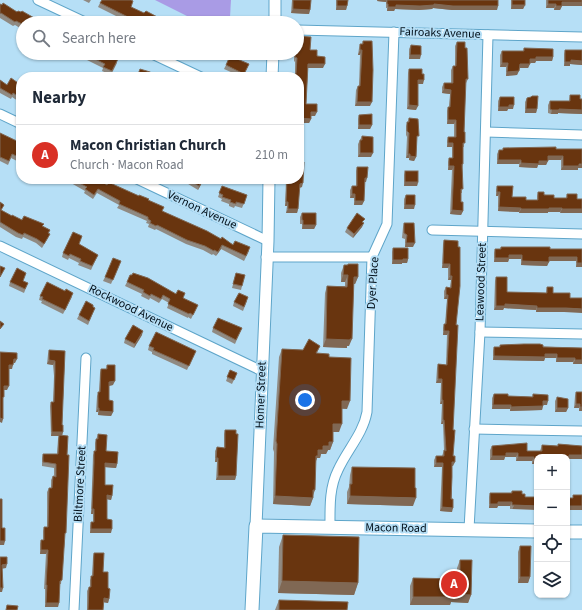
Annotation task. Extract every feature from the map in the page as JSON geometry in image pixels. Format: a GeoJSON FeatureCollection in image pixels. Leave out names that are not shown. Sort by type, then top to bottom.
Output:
{"type":"FeatureCollection","features":[{"type":"Feature","properties":{"kind":"main road","name":"Macon Road"},"geometry":{"type":"LineString","coordinates":[[256,526],[534,531]]}},
{"type":"Feature","properties":{"kind":"main road","name":"Homer Street"},"geometry":{"type":"LineString","coordinates":[[252,610],[256,526]]}},
{"type":"Feature","properties":{"kind":"main road"},"geometry":{"type":"LineString","coordinates":[[570,532],[582,532]]}},
{"type":"Feature","properties":{"kind":"street"},"geometry":{"type":"LineString","coordinates":[[38,0],[72,16]]}},
{"type":"Feature","properties":{"kind":"street"},"geometry":{"type":"LineString","coordinates":[[274,16],[275,0]]}},
{"type":"Feature","properties":{"kind":"street","name":"Fairoaks Avenue"},"geometry":{"type":"LineString","coordinates":[[304,30],[582,37]]}},
{"type":"Feature","properties":{"kind":"street","name":"Dyer Place"},"geometry":{"type":"LineString","coordinates":[[330,528],[330,498],[334,480],[342,461],[362,430],[367,412],[372,257],[387,224],[394,32]]}},
{"type":"Feature","properties":{"kind":"street","name":"Leawood Street"},"geometry":{"type":"LineString","coordinates":[[469,529],[480,332],[488,35]]}},
{"type":"Feature","properties":{"kind":"street"},"geometry":{"type":"LineString","coordinates":[[165,60],[190,72]]}},
{"type":"Feature","properties":{"kind":"street"},"geometry":{"type":"LineString","coordinates":[[272,72],[273,60]]}},
{"type":"Feature","properties":{"kind":"street"},"geometry":{"type":"LineString","coordinates":[[0,114],[16,122]]}},
{"type":"Feature","properties":{"kind":"street"},"geometry":{"type":"LineString","coordinates":[[486,132],[582,135]]}},
{"type":"Feature","properties":{"kind":"street","name":"Vernon Avenue"},"geometry":{"type":"LineString","coordinates":[[148,184],[268,241]]}},
{"type":"Feature","properties":{"kind":"street","name":"Homer Street"},"geometry":{"type":"LineString","coordinates":[[256,526],[266,257],[268,241],[269,184]]}},
{"type":"Feature","properties":{"kind":"street"},"geometry":{"type":"LineString","coordinates":[[432,230],[582,234]]}},
{"type":"Feature","properties":{"kind":"street","name":"Rockwood Avenue"},"geometry":{"type":"LineString","coordinates":[[0,246],[262,371]]}},
{"type":"Feature","properties":{"kind":"street"},"geometry":{"type":"LineString","coordinates":[[266,257],[372,257]]}},
{"type":"Feature","properties":{"kind":"street"},"geometry":{"type":"LineString","coordinates":[[480,332],[582,334]]}},
{"type":"Feature","properties":{"kind":"street","name":"Biltmore Street"},"geometry":{"type":"LineString","coordinates":[[74,610],[86,358]]}},
{"type":"Feature","properties":{"kind":"street"},"geometry":{"type":"LineString","coordinates":[[474,429],[582,431]]}},
{"type":"Feature","properties":{"kind":"shaded area"},"geometry":{"type":"Polygon","coordinates":[[[155,0],[231,0],[230,16],[187,16],[155,0]]]}},
{"type":"Feature","properties":{"kind":"building"},"geometry":{"type":"Polygon","coordinates":[[[102,0],[131,0],[133,1],[131,7],[144,13],[146,11],[155,16],[126,16],[100,3],[102,0]]]}},
{"type":"Feature","properties":{"kind":"building"},"geometry":{"type":"Polygon","coordinates":[[[293,0],[311,0],[310,10],[293,9],[293,0]]]}},
{"type":"Feature","properties":{"kind":"building"},"geometry":{"type":"Polygon","coordinates":[[[337,0],[348,0],[347,6],[337,6],[337,0]]]}},
{"type":"Feature","properties":{"kind":"building"},"geometry":{"type":"Polygon","coordinates":[[[387,0],[498,0],[498,6],[453,6],[434,4],[420,6],[396,5],[396,7],[388,7],[387,0]]]}},
{"type":"Feature","properties":{"kind":"building"},"geometry":{"type":"Polygon","coordinates":[[[512,0],[525,0],[525,5],[512,5],[512,0]]]}},
{"type":"Feature","properties":{"kind":"building"},"geometry":{"type":"Polygon","coordinates":[[[548,0],[582,0],[582,2],[562,2],[562,6],[556,6],[556,4],[548,4],[548,0]]]}},
{"type":"Feature","properties":{"kind":"building"},"geometry":{"type":"Polygon","coordinates":[[[3,3],[17,12],[22,11],[31,16],[16,16],[15,22],[1,13],[0,14],[0,4],[2,5],[3,3]]]}},
{"type":"Feature","properties":{"kind":"building"},"geometry":{"type":"Polygon","coordinates":[[[304,36],[311,37],[310,50],[317,50],[317,56],[325,57],[325,64],[308,64],[306,104],[317,104],[317,112],[311,112],[311,119],[304,118],[304,72],[296,72],[297,60],[304,60],[304,36]]]}},
{"type":"Feature","properties":{"kind":"building"},"geometry":{"type":"Polygon","coordinates":[[[363,41],[372,41],[372,102],[357,102],[358,86],[360,86],[362,50],[360,50],[360,44],[363,44],[363,41]]]}},
{"type":"Feature","properties":{"kind":"building"},"geometry":{"type":"Polygon","coordinates":[[[457,42],[465,42],[465,48],[467,48],[468,79],[466,79],[465,143],[463,143],[462,164],[463,189],[461,189],[463,211],[452,210],[454,166],[449,166],[449,158],[453,158],[453,143],[448,143],[448,137],[456,137],[456,120],[448,120],[448,107],[450,107],[451,90],[444,89],[444,83],[453,83],[453,66],[456,66],[457,42]]]}},
{"type":"Feature","properties":{"kind":"building"},"geometry":{"type":"Polygon","coordinates":[[[411,45],[421,46],[421,55],[410,55],[411,45]]]}},
{"type":"Feature","properties":{"kind":"building"},"geometry":{"type":"Polygon","coordinates":[[[524,48],[553,49],[553,57],[536,57],[536,59],[530,59],[530,64],[520,64],[519,71],[507,72],[508,63],[502,63],[502,51],[524,51],[524,48]]]}},
{"type":"Feature","properties":{"kind":"building"},"geometry":{"type":"Polygon","coordinates":[[[565,50],[582,50],[582,61],[571,60],[571,62],[565,62],[565,50]]]}},
{"type":"Feature","properties":{"kind":"building"},"geometry":{"type":"Polygon","coordinates":[[[97,60],[118,60],[112,71],[103,67],[105,64],[97,60]]]}},
{"type":"Feature","properties":{"kind":"building"},"geometry":{"type":"Polygon","coordinates":[[[228,60],[240,60],[249,64],[245,72],[240,72],[226,65],[228,60]]]}},
{"type":"Feature","properties":{"kind":"building"},"geometry":{"type":"Polygon","coordinates":[[[140,69],[150,72],[139,72],[140,69]]]}},
{"type":"Feature","properties":{"kind":"building"},"geometry":{"type":"Polygon","coordinates":[[[409,69],[422,69],[422,74],[424,74],[424,80],[418,80],[418,106],[409,105],[409,69]]]}},
{"type":"Feature","properties":{"kind":"building"},"geometry":{"type":"Polygon","coordinates":[[[11,78],[16,82],[16,95],[13,93],[12,95],[0,88],[0,80],[7,85],[11,78]]]}},
{"type":"Feature","properties":{"kind":"building"},"geometry":{"type":"Polygon","coordinates":[[[570,95],[580,95],[580,99],[582,99],[582,110],[550,109],[550,101],[570,101],[570,95]]]}},
{"type":"Feature","properties":{"kind":"building"},"geometry":{"type":"Polygon","coordinates":[[[538,96],[537,109],[526,109],[527,98],[538,96]]]}},
{"type":"Feature","properties":{"kind":"building"},"geometry":{"type":"Polygon","coordinates":[[[500,97],[514,97],[514,105],[509,105],[509,107],[499,107],[500,97]]]}},
{"type":"Feature","properties":{"kind":"building"},"geometry":{"type":"Polygon","coordinates":[[[372,114],[372,125],[359,125],[359,115],[372,114]]]}},
{"type":"Feature","properties":{"kind":"building"},"geometry":{"type":"Polygon","coordinates":[[[409,118],[418,119],[419,136],[417,136],[416,157],[408,154],[409,133],[407,131],[407,122],[409,122],[409,118]]]}},
{"type":"Feature","properties":{"kind":"building"},"geometry":{"type":"Polygon","coordinates":[[[0,133],[16,141],[16,156],[12,154],[9,161],[0,157],[0,133]]]}},
{"type":"Feature","properties":{"kind":"building"},"geometry":{"type":"Polygon","coordinates":[[[362,136],[373,137],[373,153],[360,153],[360,140],[362,140],[362,136]]]}},
{"type":"Feature","properties":{"kind":"building"},"geometry":{"type":"Polygon","coordinates":[[[556,147],[556,149],[582,149],[582,164],[579,164],[579,166],[563,166],[563,156],[548,156],[548,161],[539,161],[539,164],[521,163],[521,160],[498,160],[499,150],[503,150],[503,148],[556,147]]]}},
{"type":"Feature","properties":{"kind":"building"},"geometry":{"type":"Polygon","coordinates":[[[357,167],[368,167],[367,178],[365,178],[364,201],[355,201],[355,194],[352,194],[352,186],[357,186],[357,167]]]}},
{"type":"Feature","properties":{"kind":"building"},"geometry":{"type":"Polygon","coordinates":[[[405,171],[418,171],[418,182],[405,182],[405,171]]]}},
{"type":"Feature","properties":{"kind":"building"},"geometry":{"type":"Polygon","coordinates":[[[81,184],[112,184],[149,199],[148,200],[164,207],[162,211],[207,231],[221,239],[222,237],[233,245],[235,241],[250,247],[246,256],[222,245],[218,252],[214,251],[150,223],[151,221],[148,217],[119,204],[120,201],[98,189],[94,195],[85,189],[87,187],[81,184]]]}},
{"type":"Feature","properties":{"kind":"building"},"geometry":{"type":"Polygon","coordinates":[[[287,184],[300,184],[298,209],[288,209],[288,202],[286,202],[287,184]]]}},
{"type":"Feature","properties":{"kind":"building"},"geometry":{"type":"Polygon","coordinates":[[[222,186],[247,195],[244,204],[236,202],[236,204],[230,202],[231,200],[222,197],[223,195],[219,193],[222,186]]]}},
{"type":"Feature","properties":{"kind":"building"},"geometry":{"type":"Polygon","coordinates":[[[497,186],[513,186],[512,197],[526,197],[526,200],[538,200],[538,192],[544,192],[544,195],[554,195],[554,198],[567,198],[567,194],[577,194],[577,199],[582,199],[582,209],[521,209],[499,207],[500,192],[497,192],[497,186]]]}},
{"type":"Feature","properties":{"kind":"building"},"geometry":{"type":"Polygon","coordinates":[[[406,195],[415,195],[415,205],[405,205],[406,195]]]}},
{"type":"Feature","properties":{"kind":"building"},"geometry":{"type":"Polygon","coordinates":[[[0,202],[4,205],[1,210],[12,216],[22,220],[24,216],[44,224],[42,226],[50,230],[48,233],[50,234],[44,244],[24,233],[23,235],[18,233],[0,222],[0,202]]]}},
{"type":"Feature","properties":{"kind":"building"},"geometry":{"type":"Polygon","coordinates":[[[302,213],[316,213],[316,225],[303,225],[302,213]]]}},
{"type":"Feature","properties":{"kind":"building"},"geometry":{"type":"Polygon","coordinates":[[[357,213],[365,219],[362,222],[364,223],[354,234],[347,228],[357,213]]]}},
{"type":"Feature","properties":{"kind":"building"},"geometry":{"type":"Polygon","coordinates":[[[404,223],[414,223],[415,243],[406,243],[407,235],[404,233],[404,223]]]}},
{"type":"Feature","properties":{"kind":"building"},"geometry":{"type":"Polygon","coordinates":[[[73,232],[82,236],[79,244],[98,255],[92,266],[80,261],[81,259],[70,254],[69,256],[63,253],[73,232]]]}},
{"type":"Feature","properties":{"kind":"building"},"geometry":{"type":"Polygon","coordinates":[[[444,240],[458,241],[458,247],[460,247],[460,286],[456,325],[458,325],[453,430],[455,430],[453,456],[455,456],[455,462],[452,462],[451,499],[453,499],[453,508],[442,507],[443,463],[436,463],[436,456],[444,456],[444,450],[446,451],[443,420],[442,379],[438,379],[438,364],[447,365],[449,331],[444,331],[444,324],[446,324],[448,295],[446,295],[446,287],[451,288],[452,276],[450,276],[450,264],[443,264],[444,240]]]}},
{"type":"Feature","properties":{"kind":"building"},"geometry":{"type":"Polygon","coordinates":[[[501,247],[550,247],[550,249],[582,249],[582,263],[577,263],[577,257],[549,257],[549,262],[522,261],[522,255],[509,255],[509,258],[495,258],[495,249],[501,249],[501,247]]]}},
{"type":"Feature","properties":{"kind":"building"},"geometry":{"type":"Polygon","coordinates":[[[393,248],[408,248],[408,259],[393,260],[393,248]]]}},
{"type":"Feature","properties":{"kind":"building"},"geometry":{"type":"Polygon","coordinates":[[[113,258],[121,261],[113,280],[105,277],[113,258]]]}},
{"type":"Feature","properties":{"kind":"building"},"geometry":{"type":"Polygon","coordinates":[[[358,264],[358,277],[354,277],[352,339],[326,339],[327,286],[347,287],[348,275],[343,275],[344,265],[358,264]]]}},
{"type":"Feature","properties":{"kind":"building"},"geometry":{"type":"Polygon","coordinates":[[[0,266],[5,268],[0,277],[0,266]]]}},
{"type":"Feature","properties":{"kind":"building"},"geometry":{"type":"Polygon","coordinates":[[[17,268],[26,273],[23,281],[28,283],[25,289],[10,282],[17,268]]]}},
{"type":"Feature","properties":{"kind":"building"},"geometry":{"type":"Polygon","coordinates":[[[133,273],[148,278],[176,294],[178,290],[185,293],[183,298],[198,305],[193,315],[168,304],[170,299],[163,295],[161,299],[151,294],[150,296],[143,292],[144,290],[127,282],[130,275],[133,273]]]}},
{"type":"Feature","properties":{"kind":"building"},"geometry":{"type":"Polygon","coordinates":[[[236,273],[245,275],[242,286],[233,284],[236,273]]]}},
{"type":"Feature","properties":{"kind":"building"},"geometry":{"type":"Polygon","coordinates":[[[496,277],[507,277],[507,292],[547,293],[547,287],[553,287],[553,293],[570,293],[570,298],[582,298],[582,309],[537,308],[537,306],[505,304],[505,306],[496,306],[496,277]]]}},
{"type":"Feature","properties":{"kind":"building"},"geometry":{"type":"Polygon","coordinates":[[[47,282],[65,291],[66,289],[73,293],[65,310],[42,299],[43,297],[40,296],[47,282]]]}},
{"type":"Feature","properties":{"kind":"building"},"geometry":{"type":"Polygon","coordinates":[[[239,293],[248,297],[244,307],[234,302],[239,293]]]}},
{"type":"Feature","properties":{"kind":"building"},"geometry":{"type":"Polygon","coordinates":[[[86,301],[95,308],[89,321],[79,315],[86,301]]]}},
{"type":"Feature","properties":{"kind":"building"},"geometry":{"type":"Polygon","coordinates":[[[218,318],[242,328],[236,340],[213,328],[218,318]]]}},
{"type":"Feature","properties":{"kind":"building"},"geometry":{"type":"Polygon","coordinates":[[[0,321],[4,324],[0,329],[0,321]]]}},
{"type":"Feature","properties":{"kind":"building"},"geometry":{"type":"Polygon","coordinates":[[[133,325],[143,331],[135,344],[125,339],[133,325]]]}},
{"type":"Feature","properties":{"kind":"building"},"geometry":{"type":"Polygon","coordinates":[[[156,332],[196,351],[189,366],[153,350],[154,348],[149,346],[156,332]]]}},
{"type":"Feature","properties":{"kind":"building"},"geometry":{"type":"Polygon","coordinates":[[[309,339],[320,346],[316,353],[329,354],[329,357],[351,358],[350,401],[342,401],[342,424],[333,424],[333,442],[329,442],[329,446],[323,446],[323,450],[318,450],[318,456],[316,456],[315,490],[313,490],[313,498],[275,496],[276,441],[282,349],[303,350],[309,339]]]}},
{"type":"Feature","properties":{"kind":"building"},"geometry":{"type":"Polygon","coordinates":[[[540,344],[543,345],[543,347],[582,348],[582,360],[575,360],[575,358],[557,358],[557,354],[545,354],[545,357],[494,356],[494,347],[500,347],[500,345],[540,344]]]}},
{"type":"Feature","properties":{"kind":"building"},"geometry":{"type":"Polygon","coordinates":[[[49,350],[65,351],[63,432],[52,432],[51,402],[54,402],[55,361],[49,360],[49,350]]]}},
{"type":"Feature","properties":{"kind":"building"},"geometry":{"type":"Polygon","coordinates":[[[0,352],[17,353],[17,359],[14,359],[13,365],[9,365],[9,386],[4,386],[3,419],[0,418],[0,352]]]}},
{"type":"Feature","properties":{"kind":"building"},"geometry":{"type":"Polygon","coordinates":[[[107,365],[115,365],[115,381],[109,382],[109,400],[113,401],[113,412],[99,411],[98,408],[98,392],[100,392],[101,369],[107,369],[107,365]]]}},
{"type":"Feature","properties":{"kind":"building"},"geometry":{"type":"Polygon","coordinates":[[[230,370],[237,373],[234,380],[227,377],[230,370]]]}},
{"type":"Feature","properties":{"kind":"building"},"geometry":{"type":"Polygon","coordinates":[[[576,392],[582,392],[582,407],[580,407],[580,404],[576,404],[576,392]]]}},
{"type":"Feature","properties":{"kind":"building"},"geometry":{"type":"Polygon","coordinates":[[[494,394],[533,397],[533,394],[548,395],[548,401],[543,401],[543,406],[511,407],[511,405],[493,405],[494,394]]]}},
{"type":"Feature","properties":{"kind":"building"},"geometry":{"type":"Polygon","coordinates":[[[557,397],[568,399],[568,408],[557,408],[557,397]]]}},
{"type":"Feature","properties":{"kind":"building"},"geometry":{"type":"Polygon","coordinates":[[[225,430],[236,430],[236,434],[238,434],[236,476],[218,476],[218,458],[216,458],[217,447],[225,448],[225,430]]]}},
{"type":"Feature","properties":{"kind":"building"},"geometry":{"type":"Polygon","coordinates":[[[98,434],[107,435],[106,451],[118,452],[117,464],[105,463],[105,485],[113,485],[112,496],[107,495],[107,519],[112,520],[112,529],[91,529],[91,522],[94,522],[94,509],[92,509],[94,451],[96,451],[96,439],[98,439],[98,434]]]}},
{"type":"Feature","properties":{"kind":"building"},"geometry":{"type":"Polygon","coordinates":[[[59,435],[68,436],[67,455],[69,455],[66,533],[59,603],[46,603],[48,550],[41,550],[41,540],[44,540],[44,527],[48,527],[49,488],[52,488],[53,476],[56,477],[56,464],[43,462],[43,454],[58,454],[59,435]]]}},
{"type":"Feature","properties":{"kind":"building"},"geometry":{"type":"Polygon","coordinates":[[[527,443],[527,451],[542,451],[542,445],[558,446],[558,444],[582,446],[582,455],[534,454],[534,457],[518,457],[518,453],[506,453],[506,456],[492,456],[492,446],[527,443]]]}},
{"type":"Feature","properties":{"kind":"building"},"geometry":{"type":"Polygon","coordinates":[[[352,467],[415,468],[416,498],[350,496],[352,467]]]}},
{"type":"Feature","properties":{"kind":"building"},"geometry":{"type":"Polygon","coordinates":[[[512,491],[522,491],[522,494],[525,494],[525,497],[534,497],[534,506],[512,505],[512,502],[498,502],[498,504],[490,504],[490,493],[512,493],[512,491]]]}},
{"type":"Feature","properties":{"kind":"building"},"geometry":{"type":"Polygon","coordinates":[[[573,495],[582,495],[582,506],[570,506],[570,498],[573,498],[573,495]]]}},
{"type":"Feature","properties":{"kind":"building"},"geometry":{"type":"Polygon","coordinates":[[[0,499],[2,499],[2,528],[5,528],[5,541],[0,541],[0,499]]]}},
{"type":"Feature","properties":{"kind":"building"},"geometry":{"type":"Polygon","coordinates":[[[283,535],[359,537],[358,583],[282,581],[283,535]]]}},
{"type":"Feature","properties":{"kind":"building"},"geometry":{"type":"Polygon","coordinates":[[[520,546],[531,546],[530,577],[520,577],[520,546]]]}},
{"type":"Feature","properties":{"kind":"building"},"geometry":{"type":"Polygon","coordinates":[[[94,553],[104,553],[103,572],[108,572],[108,588],[110,589],[109,599],[104,598],[103,610],[88,610],[89,587],[91,587],[91,576],[93,576],[94,553]]]}},
{"type":"Feature","properties":{"kind":"building"},"geometry":{"type":"Polygon","coordinates":[[[0,557],[7,557],[7,564],[2,565],[3,588],[0,588],[0,557]]]}},
{"type":"Feature","properties":{"kind":"building"},"geometry":{"type":"Polygon","coordinates":[[[460,560],[472,560],[471,595],[453,594],[453,597],[413,597],[413,578],[460,579],[460,560]]]}},
{"type":"Feature","properties":{"kind":"building"},"geometry":{"type":"Polygon","coordinates":[[[279,600],[348,602],[347,610],[279,610],[279,600]]]}},
{"type":"Feature","properties":{"kind":"building"},"geometry":{"type":"Polygon","coordinates":[[[7,605],[18,606],[17,610],[6,610],[7,605]]]}},
{"type":"Feature","properties":{"kind":"place","name":"Macon Christian Church"},"geometry":{"type":"Point","coordinates":[454,584]}}]}
